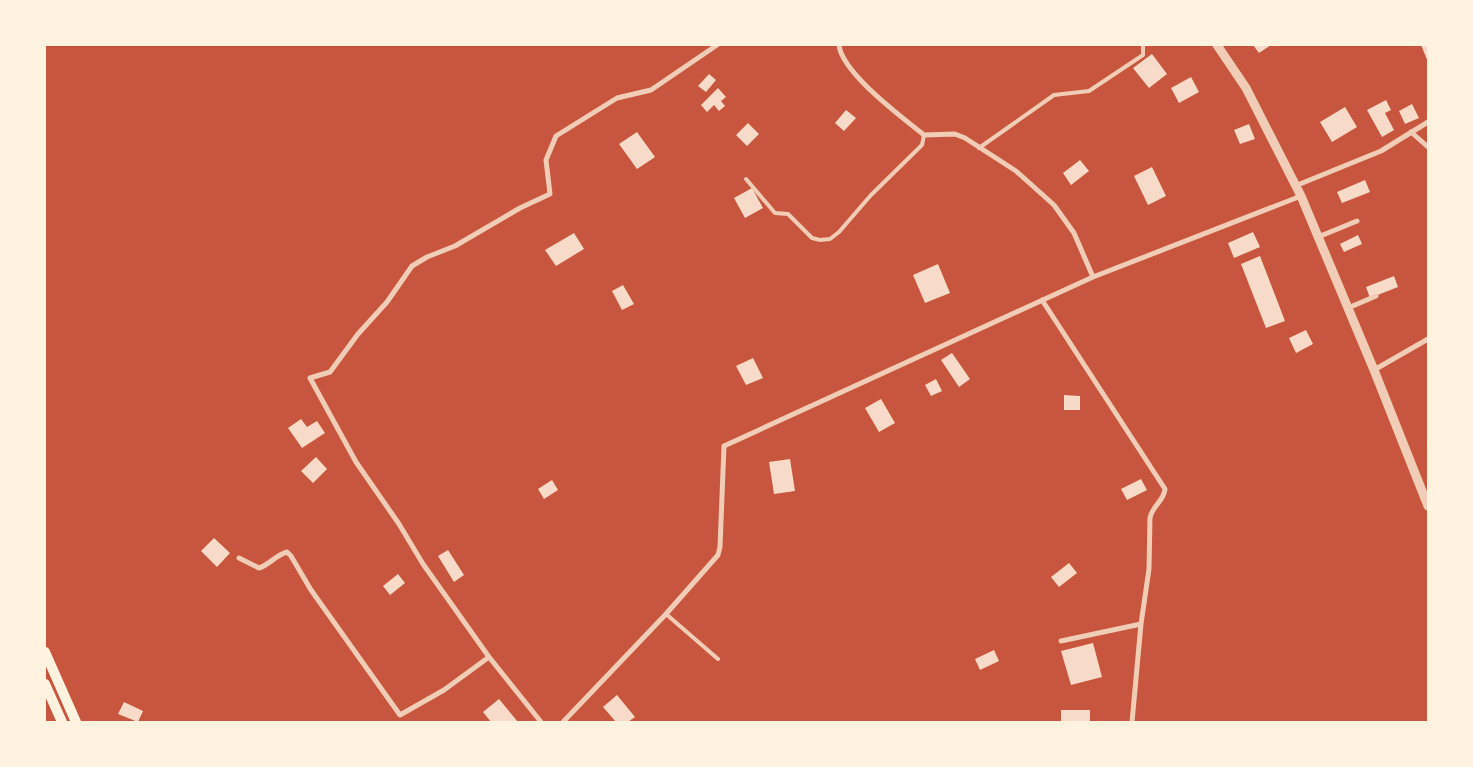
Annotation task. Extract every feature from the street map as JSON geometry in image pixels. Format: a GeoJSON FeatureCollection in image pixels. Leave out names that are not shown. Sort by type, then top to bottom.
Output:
{"type":"FeatureCollection","features":[{"type":"Feature","properties":{"kind":"main road"},"geometry":{"type":"LineString","coordinates":[[45,652],[76,722]]}},
{"type":"Feature","properties":{"kind":"main road"},"geometry":{"type":"LineString","coordinates":[[45,684],[62,722]]}},
{"type":"Feature","properties":{"kind":"street"},"geometry":{"type":"LineString","coordinates":[[541,722],[489,657],[423,564],[399,524],[356,462],[310,378],[330,372],[358,334],[387,302],[412,266],[427,257],[455,246],[520,208],[550,194],[546,160],[556,136],[617,98],[651,90],[717,45]]}},
{"type":"Feature","properties":{"kind":"street"},"geometry":{"type":"LineString","coordinates":[[839,45],[849,69],[895,112],[924,135],[955,134],[965,138],[1016,172],[1054,205],[1074,233],[1093,277]]}},
{"type":"Feature","properties":{"kind":"street"},"geometry":{"type":"LineString","coordinates":[[1218,45],[1246,88],[1301,196],[1374,370],[1428,506]]}},
{"type":"Feature","properties":{"kind":"street"},"geometry":{"type":"LineString","coordinates":[[1296,186],[1380,151],[1428,122]]}},
{"type":"Feature","properties":{"kind":"street"},"geometry":{"type":"LineString","coordinates":[[1411,132],[1428,147]]}},
{"type":"Feature","properties":{"kind":"street"},"geometry":{"type":"LineString","coordinates":[[563,722],[666,614],[718,555],[720,547],[724,446],[1093,277],[1301,196]]}},
{"type":"Feature","properties":{"kind":"street"},"geometry":{"type":"LineString","coordinates":[[1318,237],[1357,221]]}},
{"type":"Feature","properties":{"kind":"street"},"geometry":{"type":"LineString","coordinates":[[1348,308],[1376,296]]}},
{"type":"Feature","properties":{"kind":"street"},"geometry":{"type":"LineString","coordinates":[[1042,300],[1165,489],[1162,499],[1152,512],[1149,569],[1141,624],[1132,722]]}},
{"type":"Feature","properties":{"kind":"street"},"geometry":{"type":"LineString","coordinates":[[1374,370],[1428,339]]}},
{"type":"Feature","properties":{"kind":"street"},"geometry":{"type":"LineString","coordinates":[[239,558],[259,568],[283,553],[286,552],[291,556],[310,590],[400,715],[444,690],[489,657]]}},
{"type":"Feature","properties":{"kind":"street"},"geometry":{"type":"LineString","coordinates":[[1061,641],[1141,624]]}},
{"type":"Feature","properties":{"kind":"lane"},"geometry":{"type":"LineString","coordinates":[[979,148],[1054,95],[1089,91],[1143,55],[1143,45]]}},
{"type":"Feature","properties":{"kind":"lane"},"geometry":{"type":"LineString","coordinates":[[746,179],[775,213],[788,214],[812,238],[830,239],[839,232],[871,196],[922,145],[924,135]]}},
{"type":"Feature","properties":{"kind":"lane"},"geometry":{"type":"LineString","coordinates":[[666,614],[718,659]]}},
{"type":"Feature","properties":{"kind":"building"},"geometry":{"type":"Polygon","coordinates":[[[1253,45],[1271,45],[1259,53],[1253,45]]]}},
{"type":"Feature","properties":{"kind":"building"},"geometry":{"type":"Polygon","coordinates":[[[1421,45],[1428,45],[1428,62],[1421,45]]]}},
{"type":"Feature","properties":{"kind":"building"},"geometry":{"type":"Polygon","coordinates":[[[1152,54],[1167,74],[1149,88],[1133,68],[1152,54]]]}},
{"type":"Feature","properties":{"kind":"building"},"geometry":{"type":"Polygon","coordinates":[[[709,74],[716,80],[706,92],[698,86],[709,74]]]}},
{"type":"Feature","properties":{"kind":"building"},"geometry":{"type":"Polygon","coordinates":[[[1191,77],[1199,92],[1179,103],[1171,88],[1191,77]]]}},
{"type":"Feature","properties":{"kind":"building"},"geometry":{"type":"Polygon","coordinates":[[[718,88],[726,97],[721,101],[725,106],[719,111],[714,105],[707,112],[701,105],[718,88]]]}},
{"type":"Feature","properties":{"kind":"building"},"geometry":{"type":"Polygon","coordinates":[[[1386,100],[1391,110],[1385,113],[1394,130],[1382,137],[1367,110],[1386,100]]]}},
{"type":"Feature","properties":{"kind":"building"},"geometry":{"type":"Polygon","coordinates":[[[1412,104],[1419,118],[1405,124],[1399,111],[1412,104]]]}},
{"type":"Feature","properties":{"kind":"building"},"geometry":{"type":"Polygon","coordinates":[[[1345,107],[1357,127],[1332,142],[1320,122],[1345,107]]]}},
{"type":"Feature","properties":{"kind":"building"},"geometry":{"type":"Polygon","coordinates":[[[846,110],[856,118],[844,131],[835,123],[846,110]]]}},
{"type":"Feature","properties":{"kind":"building"},"geometry":{"type":"Polygon","coordinates":[[[748,123],[759,134],[747,146],[736,135],[748,123]]]}},
{"type":"Feature","properties":{"kind":"building"},"geometry":{"type":"Polygon","coordinates":[[[1249,124],[1255,139],[1240,144],[1234,130],[1249,124]]]}},
{"type":"Feature","properties":{"kind":"building"},"geometry":{"type":"Polygon","coordinates":[[[637,132],[655,157],[637,169],[619,144],[637,132]]]}},
{"type":"Feature","properties":{"kind":"building"},"geometry":{"type":"Polygon","coordinates":[[[1080,160],[1089,171],[1071,185],[1063,173],[1080,160]]]}},
{"type":"Feature","properties":{"kind":"building"},"geometry":{"type":"Polygon","coordinates":[[[1152,167],[1166,196],[1148,205],[1134,176],[1152,167]]]}},
{"type":"Feature","properties":{"kind":"building"},"geometry":{"type":"Polygon","coordinates":[[[1365,180],[1370,192],[1342,203],[1337,192],[1365,180]]]}},
{"type":"Feature","properties":{"kind":"building"},"geometry":{"type":"Polygon","coordinates":[[[752,188],[763,208],[745,218],[734,198],[752,188]]]}},
{"type":"Feature","properties":{"kind":"building"},"geometry":{"type":"Polygon","coordinates":[[[1253,232],[1260,247],[1234,258],[1228,243],[1253,232]]]}},
{"type":"Feature","properties":{"kind":"building"},"geometry":{"type":"Polygon","coordinates":[[[574,233],[584,249],[556,266],[545,250],[574,233]]]}},
{"type":"Feature","properties":{"kind":"building"},"geometry":{"type":"Polygon","coordinates":[[[1358,235],[1362,244],[1344,252],[1340,244],[1358,235]]]}},
{"type":"Feature","properties":{"kind":"building"},"geometry":{"type":"Polygon","coordinates":[[[1260,256],[1285,321],[1266,328],[1241,264],[1260,256]]]}},
{"type":"Feature","properties":{"kind":"building"},"geometry":{"type":"Polygon","coordinates":[[[938,264],[950,293],[925,303],[913,275],[938,264]]]}},
{"type":"Feature","properties":{"kind":"building"},"geometry":{"type":"Polygon","coordinates":[[[1394,276],[1398,287],[1370,298],[1366,287],[1394,276]]]}},
{"type":"Feature","properties":{"kind":"building"},"geometry":{"type":"Polygon","coordinates":[[[623,285],[634,304],[622,310],[612,291],[623,285]]]}},
{"type":"Feature","properties":{"kind":"building"},"geometry":{"type":"Polygon","coordinates":[[[1306,330],[1313,344],[1296,353],[1289,338],[1306,330]]]}},
{"type":"Feature","properties":{"kind":"building"},"geometry":{"type":"Polygon","coordinates":[[[952,353],[970,379],[959,387],[941,360],[952,353]]]}},
{"type":"Feature","properties":{"kind":"building"},"geometry":{"type":"Polygon","coordinates":[[[753,358],[763,378],[746,385],[736,366],[753,358]]]}},
{"type":"Feature","properties":{"kind":"building"},"geometry":{"type":"Polygon","coordinates":[[[936,379],[942,391],[931,396],[925,385],[936,379]]]}},
{"type":"Feature","properties":{"kind":"building"},"geometry":{"type":"Polygon","coordinates":[[[1064,395],[1080,396],[1080,410],[1064,410],[1064,395]]]}},
{"type":"Feature","properties":{"kind":"building"},"geometry":{"type":"Polygon","coordinates":[[[881,399],[895,423],[879,432],[865,408],[881,399]]]}},
{"type":"Feature","properties":{"kind":"building"},"geometry":{"type":"Polygon","coordinates":[[[301,419],[307,427],[317,421],[325,433],[302,448],[288,428],[301,419]]]}},
{"type":"Feature","properties":{"kind":"building"},"geometry":{"type":"Polygon","coordinates":[[[316,457],[327,469],[313,483],[301,471],[316,457]]]}},
{"type":"Feature","properties":{"kind":"building"},"geometry":{"type":"Polygon","coordinates":[[[790,459],[795,491],[774,494],[769,462],[790,459]]]}},
{"type":"Feature","properties":{"kind":"building"},"geometry":{"type":"Polygon","coordinates":[[[1141,479],[1147,490],[1127,500],[1121,489],[1141,479]]]}},
{"type":"Feature","properties":{"kind":"building"},"geometry":{"type":"Polygon","coordinates":[[[552,480],[558,490],[544,499],[538,489],[552,480]]]}},
{"type":"Feature","properties":{"kind":"building"},"geometry":{"type":"Polygon","coordinates":[[[214,538],[230,553],[217,567],[201,551],[214,538]]]}},
{"type":"Feature","properties":{"kind":"building"},"geometry":{"type":"Polygon","coordinates":[[[448,550],[464,575],[454,582],[438,556],[448,550]]]}},
{"type":"Feature","properties":{"kind":"building"},"geometry":{"type":"Polygon","coordinates":[[[1069,563],[1077,573],[1059,587],[1051,577],[1069,563]]]}},
{"type":"Feature","properties":{"kind":"building"},"geometry":{"type":"Polygon","coordinates":[[[398,574],[405,583],[390,595],[383,586],[398,574]]]}},
{"type":"Feature","properties":{"kind":"building"},"geometry":{"type":"Polygon","coordinates":[[[1093,643],[1102,677],[1071,685],[1061,651],[1093,643]]]}},
{"type":"Feature","properties":{"kind":"building"},"geometry":{"type":"Polygon","coordinates":[[[994,650],[999,661],[980,670],[975,659],[994,650]]]}},
{"type":"Feature","properties":{"kind":"building"},"geometry":{"type":"Polygon","coordinates":[[[617,695],[635,717],[628,722],[616,722],[603,707],[617,695]]]}},
{"type":"Feature","properties":{"kind":"building"},"geometry":{"type":"Polygon","coordinates":[[[499,699],[518,722],[491,722],[483,712],[499,699]]]}},
{"type":"Feature","properties":{"kind":"building"},"geometry":{"type":"Polygon","coordinates":[[[124,702],[143,711],[138,722],[118,714],[124,702]]]}},
{"type":"Feature","properties":{"kind":"building"},"geometry":{"type":"Polygon","coordinates":[[[1061,710],[1090,710],[1090,722],[1061,722],[1061,710]]]}}]}
